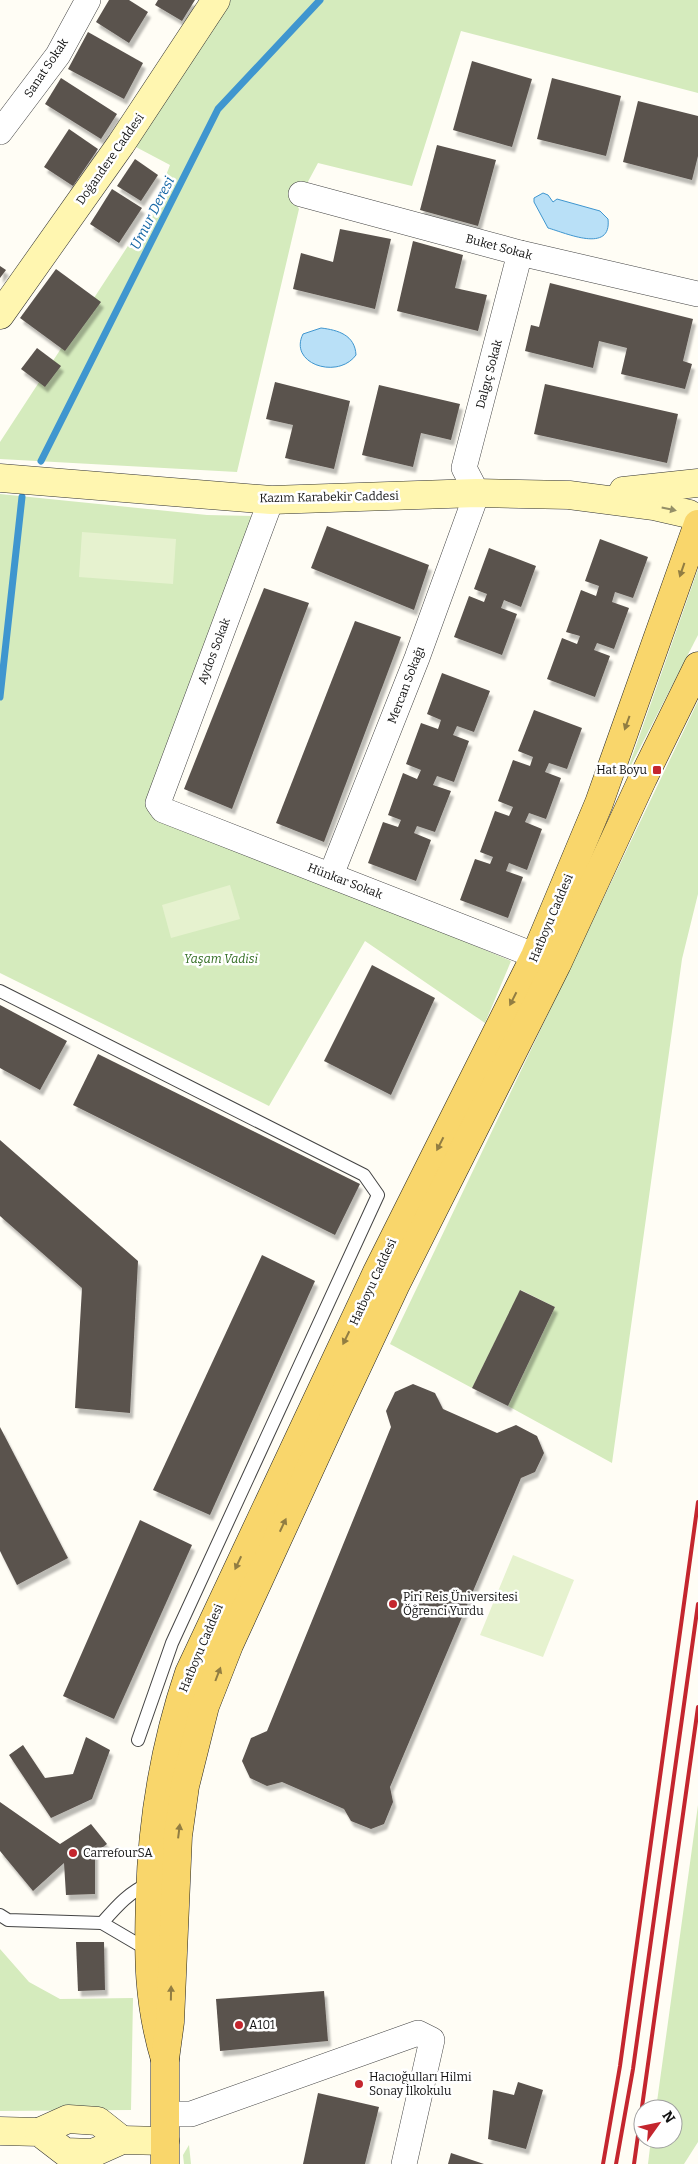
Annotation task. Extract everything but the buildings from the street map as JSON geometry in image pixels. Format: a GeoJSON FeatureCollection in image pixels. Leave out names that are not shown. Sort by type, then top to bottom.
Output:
{"type":"FeatureCollection","features":[{"type":"Feature","properties":{"kind":"main road"},"geometry":{"type":"LineString","coordinates":[[698,506],[698,513]]}},
{"type":"Feature","properties":{"kind":"main road","name":"Hatboyu Caddesi"},"geometry":{"type":"LineString","coordinates":[[165,2153],[166,2059],[170,2022],[178,1836],[185,1786],[205,1706],[229,1645],[546,960],[599,803],[698,524]]}},
{"type":"Feature","properties":{"kind":"main road","name":"Hatboyu Caddesi"},"geometry":{"type":"LineString","coordinates":[[166,2059],[155,2024],[148,1950],[150,1883],[153,1839],[161,1778],[175,1714],[189,1673],[377,1272],[643,778],[698,666]]}},
{"type":"Feature","properties":{"kind":"street","name":"Sanat Sokak"},"geometry":{"type":"LineString","coordinates":[[0,132],[58,55],[88,0]]}},
{"type":"Feature","properties":{"kind":"street","name":"Doğandere Caddesi"},"geometry":{"type":"LineString","coordinates":[[0,315],[121,144],[216,0]]}},
{"type":"Feature","properties":{"kind":"street","name":"Buket Sokak"},"geometry":{"type":"LineString","coordinates":[[301,194],[520,253],[698,294]]}},
{"type":"Feature","properties":{"kind":"street","name":"Dalgıç Sokak"},"geometry":{"type":"LineString","coordinates":[[477,493],[464,468],[520,253]]}},
{"type":"Feature","properties":{"kind":"street","name":"Kazım Karabekir Caddesi"},"geometry":{"type":"LineString","coordinates":[[0,478],[271,500],[477,493],[569,495]]}},
{"type":"Feature","properties":{"kind":"street"},"geometry":{"type":"LineString","coordinates":[[569,495],[698,484]]}},
{"type":"Feature","properties":{"kind":"street","name":"Mercan Sokağı"},"geometry":{"type":"LineString","coordinates":[[331,876],[417,658],[477,493]]}},
{"type":"Feature","properties":{"kind":"street"},"geometry":{"type":"LineString","coordinates":[[569,495],[654,506],[689,514],[698,519]]}},
{"type":"Feature","properties":{"kind":"street","name":"Aydos Sokak"},"geometry":{"type":"LineString","coordinates":[[158,803],[271,500]]}},
{"type":"Feature","properties":{"kind":"street","name":"Hünkar Sokak"},"geometry":{"type":"LineString","coordinates":[[158,803],[163,810],[546,960]]}},
{"type":"Feature","properties":{"kind":"street"},"geometry":{"type":"LineString","coordinates":[[165,2114],[191,2114],[418,2033],[432,2040],[404,2164]]}},
{"type":"Feature","properties":{"kind":"street"},"geometry":{"type":"LineString","coordinates":[[0,2132],[39,2132],[68,2119],[98,2121],[122,2140],[165,2153]]}},
{"type":"Feature","properties":{"kind":"lane"},"geometry":{"type":"LineString","coordinates":[[0,991],[364,1176],[378,1195],[172,1643],[138,1740]]}},
{"type":"Feature","properties":{"kind":"lane"},"geometry":{"type":"LineString","coordinates":[[102,1923],[120,1902],[137,1888],[150,1883]]}},
{"type":"Feature","properties":{"kind":"lane"},"geometry":{"type":"LineString","coordinates":[[0,1914],[8,1920],[102,1923],[148,1950]]}},
{"type":"Feature","properties":{"kind":"green space"},"geometry":{"type":"Polygon","coordinates":[[[223,0],[698,0],[698,93],[461,31],[412,186],[318,163],[296,204],[299,209],[237,472],[0,459],[0,442],[154,206],[170,165],[134,146],[223,0]]]}},
{"type":"Feature","properties":{"kind":"green space","name":"Yaşam Vadisi"},"geometry":{"type":"Polygon","coordinates":[[[0,494],[207,515],[253,516],[162,756],[146,805],[174,819],[511,961],[485,1023],[365,941],[269,1106],[0,973],[0,494]]]}},
{"type":"Feature","properties":{"kind":"green space"},"geometry":{"type":"Polygon","coordinates":[[[82,532],[176,539],[173,584],[79,577],[82,532]]]}},
{"type":"Feature","properties":{"kind":"green space"},"geometry":{"type":"Polygon","coordinates":[[[698,569],[698,635],[625,777],[698,569]]]}},
{"type":"Feature","properties":{"kind":"green space"},"geometry":{"type":"Polygon","coordinates":[[[698,701],[698,894],[682,959],[612,1463],[508,1406],[555,1307],[521,1290],[472,1388],[390,1344],[698,701]]]}},
{"type":"Feature","properties":{"kind":"green space"},"geometry":{"type":"Polygon","coordinates":[[[230,885],[240,919],[171,938],[162,905],[230,885]]]}},
{"type":"Feature","properties":{"kind":"green space"},"geometry":{"type":"Polygon","coordinates":[[[513,1555],[574,1580],[543,1657],[480,1635],[513,1555]]]}},
{"type":"Feature","properties":{"kind":"green space"},"geometry":{"type":"Polygon","coordinates":[[[698,1805],[698,2142],[684,2164],[648,2164],[650,2149],[683,2149],[683,2099],[657,2099],[698,1805]]]}},
{"type":"Feature","properties":{"kind":"green space"},"geometry":{"type":"Polygon","coordinates":[[[0,1949],[29,1982],[60,1999],[133,1998],[131,2110],[0,2111],[0,1949]]]}},
{"type":"Feature","properties":{"kind":"green space"},"geometry":{"type":"Polygon","coordinates":[[[189,2145],[191,2164],[184,2164],[183,2155],[189,2145]]]}},
{"type":"Feature","properties":{"kind":"water"},"geometry":{"type":"Polygon","coordinates":[[[543,193],[548,195],[553,202],[557,199],[600,211],[608,219],[607,230],[603,236],[596,239],[576,237],[548,228],[534,202],[534,198],[543,193]]]}},
{"type":"Feature","properties":{"kind":"water"},"geometry":{"type":"Polygon","coordinates":[[[321,328],[334,330],[349,338],[355,348],[356,355],[348,363],[327,367],[317,365],[308,360],[302,353],[300,345],[303,334],[321,328]]]}},
{"type":"Feature","properties":{"kind":"waterway","name":"Umur Deresi"},"geometry":{"type":"LineString","coordinates":[[41,461],[218,109],[320,0]]}},
{"type":"Feature","properties":{"kind":"waterway","name":"Umur Deresi"},"geometry":{"type":"LineString","coordinates":[[0,697],[22,497]]}},
{"type":"Feature","properties":{"kind":"railway"},"geometry":{"type":"LineString","coordinates":[[603,2164],[620,2066],[698,1502]]}},
{"type":"Feature","properties":{"kind":"railway"},"geometry":{"type":"LineString","coordinates":[[616,2164],[633,2069],[698,1604]]}},
{"type":"Feature","properties":{"kind":"railway"},"geometry":{"type":"LineString","coordinates":[[634,2164],[698,1707]]}},
{"type":"Feature","properties":{"kind":"place","name":"Hat Boyu"},"geometry":{"type":"Point","coordinates":[657,770]}},
{"type":"Feature","properties":{"kind":"place","name":"Piri Reis Üniversitesi Öğrenci Yurdu"},"geometry":{"type":"Point","coordinates":[393,1604]}},
{"type":"Feature","properties":{"kind":"place","name":"CarrefourSA"},"geometry":{"type":"Point","coordinates":[73,1853]}},
{"type":"Feature","properties":{"kind":"place","name":"A101"},"geometry":{"type":"Point","coordinates":[239,2025]}},
{"type":"Feature","properties":{"kind":"place","name":"Hacıoğulları Hilmi Sonay İlkokulu"},"geometry":{"type":"Point","coordinates":[359,2084]}}]}
